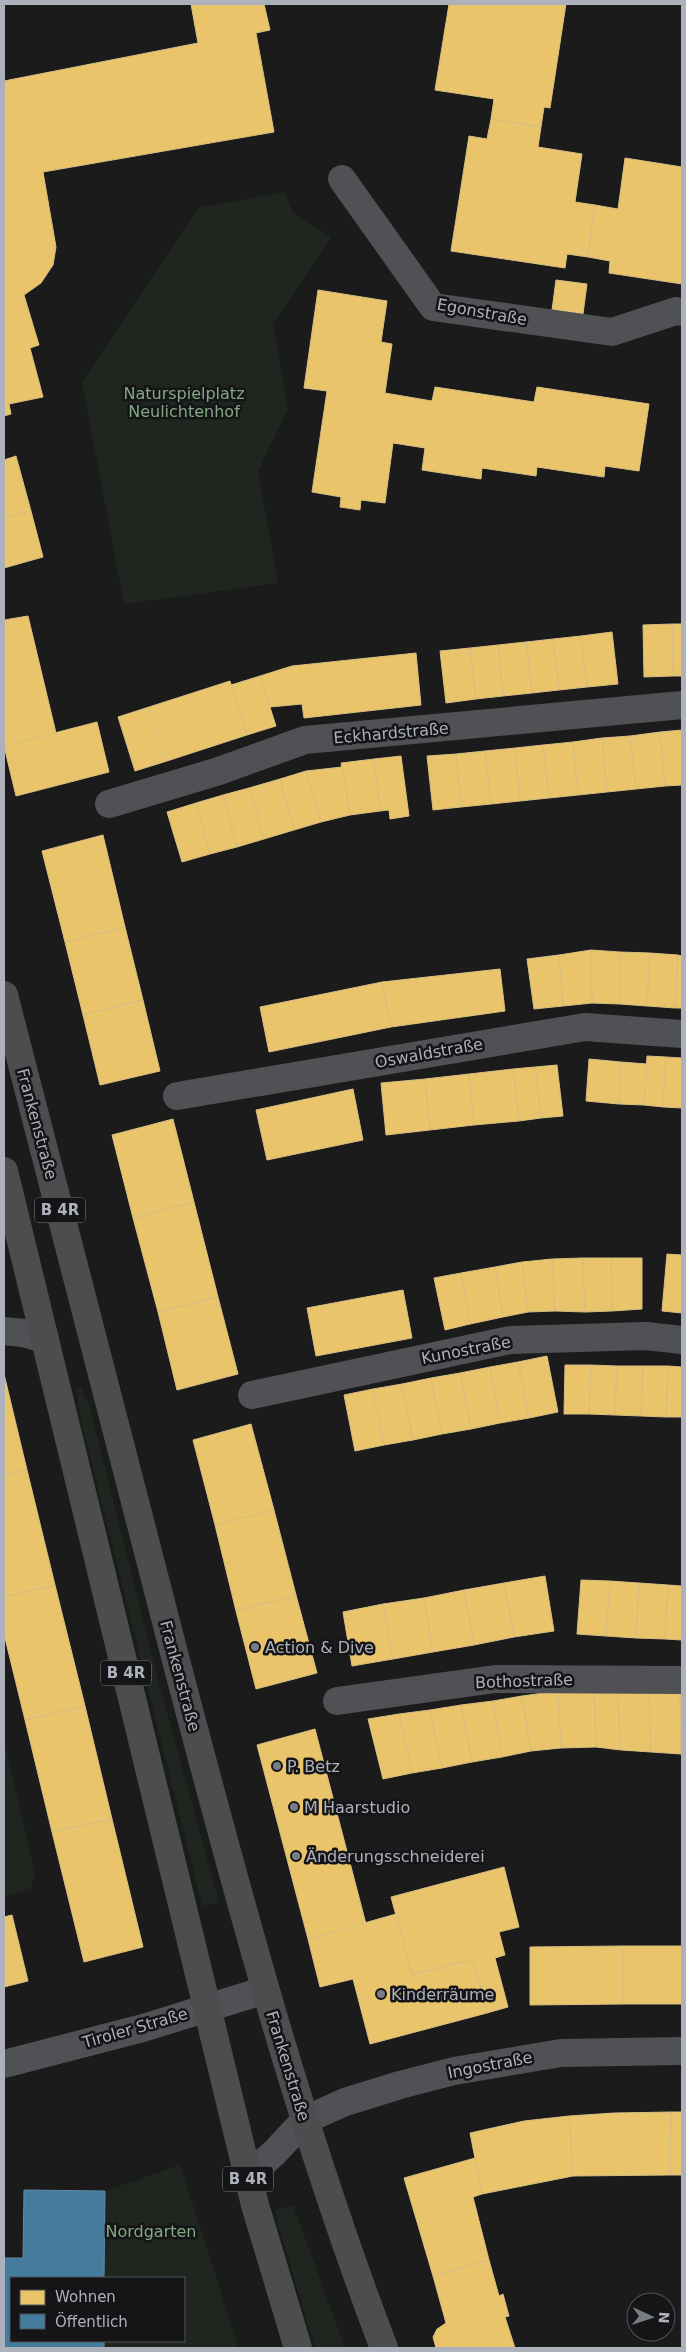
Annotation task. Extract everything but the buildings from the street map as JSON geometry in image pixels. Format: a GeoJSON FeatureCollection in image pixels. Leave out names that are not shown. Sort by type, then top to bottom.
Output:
{"type":"FeatureCollection","features":[{"type":"Feature","properties":{"kind":"main road","name":"Frankenstraße"},"geometry":{"type":"LineString","coordinates":[[4,995],[197,1741],[266,1990],[305,2120],[348,2251],[384,2348]]}},
{"type":"Feature","properties":{"kind":"main road","name":"B 4R"},"geometry":{"type":"LineString","coordinates":[[4,1171],[248,2176],[268,2251],[298,2348]]}},
{"type":"Feature","properties":{"kind":"street","name":"Egonstraße"},"geometry":{"type":"LineString","coordinates":[[342,179],[433,307],[612,332],[676,311],[682,312]]}},
{"type":"Feature","properties":{"kind":"street","name":"Eckhardstraße"},"geometry":{"type":"LineString","coordinates":[[109,804],[219,771],[305,740],[682,705]]}},
{"type":"Feature","properties":{"kind":"street","name":"Oswaldstraße"},"geometry":{"type":"LineString","coordinates":[[177,1096],[585,1027],[682,1034]]}},
{"type":"Feature","properties":{"kind":"street"},"geometry":{"type":"LineString","coordinates":[[4,1331],[23,1333],[45,1339]]}},
{"type":"Feature","properties":{"kind":"street","name":"Kunostraße"},"geometry":{"type":"LineString","coordinates":[[252,1395],[510,1340],[646,1336],[682,1340]]}},
{"type":"Feature","properties":{"kind":"street","name":"Bothostraße"},"geometry":{"type":"LineString","coordinates":[[337,1701],[495,1679],[682,1680]]}},
{"type":"Feature","properties":{"kind":"street","name":"Tiroler Straße"},"geometry":{"type":"LineString","coordinates":[[4,2064],[142,2028],[266,1990]]}},
{"type":"Feature","properties":{"kind":"street","name":"Ingostraße"},"geometry":{"type":"LineString","coordinates":[[305,2120],[345,2102],[400,2085],[454,2071],[510,2060],[561,2053],[682,2050]]}},
{"type":"Feature","properties":{"kind":"street"},"geometry":{"type":"LineString","coordinates":[[248,2176],[274,2153],[305,2120]]}},
{"type":"Feature","properties":{"kind":"green space","name":"Naturspielplatz Neulichtenhof"},"geometry":{"type":"Polygon","coordinates":[[[285,192],[294,214],[331,237],[273,324],[288,409],[258,471],[278,583],[124,604],[82,382],[198,208],[285,192]]]}},
{"type":"Feature","properties":{"kind":"green space"},"geometry":{"type":"Polygon","coordinates":[[[81,1388],[89,1404],[158,1680],[219,1902],[202,1906],[80,1416],[77,1390],[81,1388]]]}},
{"type":"Feature","properties":{"kind":"green space"},"geometry":{"type":"Polygon","coordinates":[[[4,1741],[35,1873],[31,1888],[4,1897],[4,1741]]]}},
{"type":"Feature","properties":{"kind":"green space","name":"Nordgarten"},"geometry":{"type":"Polygon","coordinates":[[[180,2165],[239,2348],[104,2348],[104,2342],[185,2342],[185,2277],[104,2277],[105,2191],[180,2165]]]}},
{"type":"Feature","properties":{"kind":"green space"},"geometry":{"type":"Polygon","coordinates":[[[293,2205],[345,2348],[315,2348],[278,2224],[276,2210],[293,2205]]]}},
{"type":"Feature","properties":{"kind":"place","name":"Action & Dive"},"geometry":{"type":"Point","coordinates":[255,1647]}},
{"type":"Feature","properties":{"kind":"place","name":"P. Betz"},"geometry":{"type":"Point","coordinates":[277,1766]}},
{"type":"Feature","properties":{"kind":"place","name":"M Haarstudio"},"geometry":{"type":"Point","coordinates":[294,1807]}},
{"type":"Feature","properties":{"kind":"place","name":"Änderungsschneiderei"},"geometry":{"type":"Point","coordinates":[296,1856]}},
{"type":"Feature","properties":{"kind":"place","name":"Kinderräume"},"geometry":{"type":"Point","coordinates":[381,1994]}}]}
